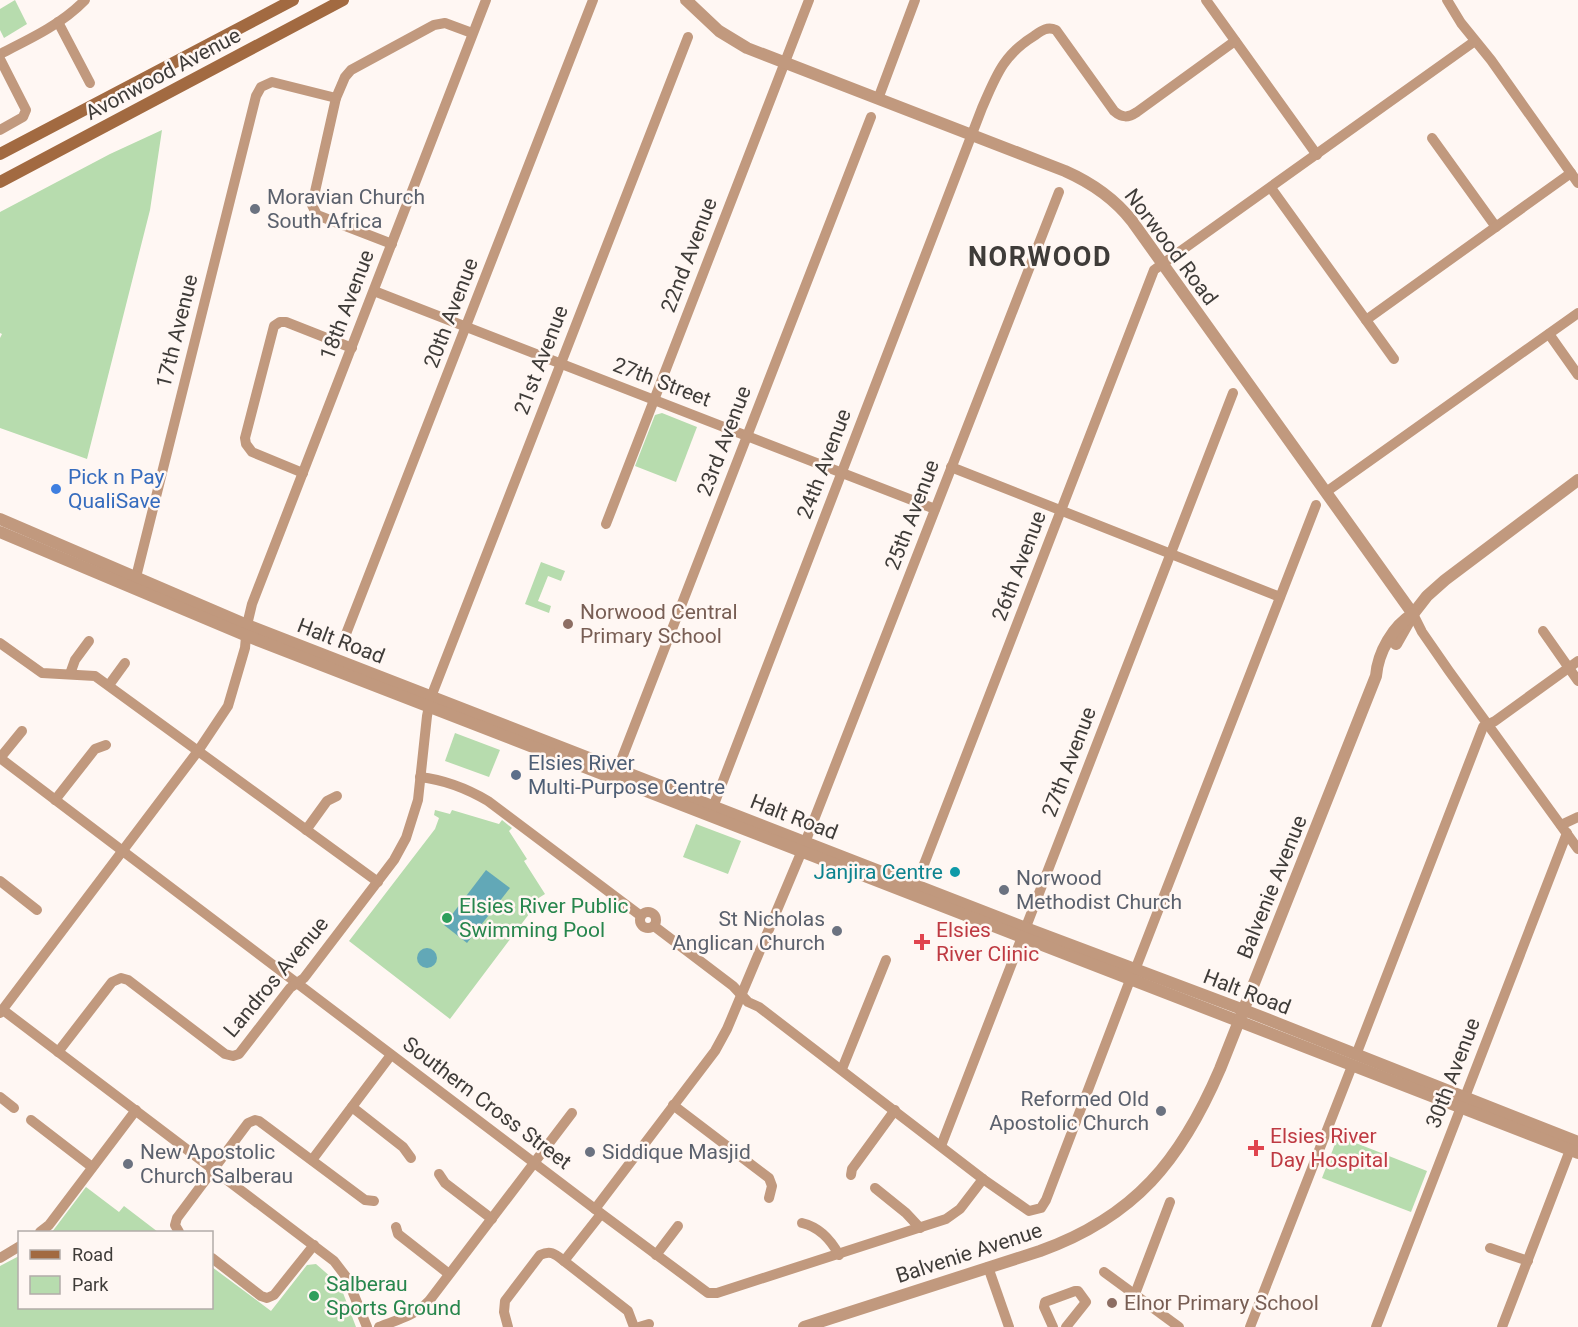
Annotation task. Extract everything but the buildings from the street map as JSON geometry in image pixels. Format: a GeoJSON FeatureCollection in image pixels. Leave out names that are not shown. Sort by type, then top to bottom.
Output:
{"type":"FeatureCollection","features":[{"type":"Feature","properties":{"kind":"main road","name":"Avonwood Avenue"},"geometry":{"type":"LineString","coordinates":[[0,154],[293,0]]}},
{"type":"Feature","properties":{"kind":"main road","name":"Avonwood Avenue"},"geometry":{"type":"LineString","coordinates":[[0,182],[343,0]]}},
{"type":"Feature","properties":{"kind":"street"},"geometry":{"type":"LineString","coordinates":[[0,54],[43,32],[85,0]]}},
{"type":"Feature","properties":{"kind":"street","name":"18th Avenue"},"geometry":{"type":"LineString","coordinates":[[1,1011],[227,710],[246,648],[252,604],[486,0]]}},
{"type":"Feature","properties":{"kind":"street","name":"20th Avenue"},"geometry":{"type":"LineString","coordinates":[[345,639],[593,0]]}},
{"type":"Feature","properties":{"kind":"street","name":"Norwood Road"},"geometry":{"type":"LineString","coordinates":[[686,0],[698,5],[708,22],[730,39],[747,48],[1065,171],[1099,189],[1126,214],[1413,614]]}},
{"type":"Feature","properties":{"kind":"street","name":"22nd Avenue"},"geometry":{"type":"LineString","coordinates":[[606,524],[809,0]]}},
{"type":"Feature","properties":{"kind":"street"},"geometry":{"type":"LineString","coordinates":[[878,99],[915,0]]}},
{"type":"Feature","properties":{"kind":"street"},"geometry":{"type":"LineString","coordinates":[[1206,0],[1317,154]]}},
{"type":"Feature","properties":{"kind":"street"},"geometry":{"type":"LineString","coordinates":[[1447,0],[1578,183]]}},
{"type":"Feature","properties":{"kind":"street"},"geometry":{"type":"LineString","coordinates":[[58,22],[90,83]]}},
{"type":"Feature","properties":{"kind":"street"},"geometry":{"type":"LineString","coordinates":[[392,244],[317,215],[312,205],[340,87],[351,70],[434,26],[445,23],[472,33]]}},
{"type":"Feature","properties":{"kind":"street","name":"24th Avenue"},"geometry":{"type":"LineString","coordinates":[[713,807],[972,135],[1004,61],[1016,48],[1047,28],[1056,30],[1114,111],[1123,117],[1137,112],[1235,40]]}},
{"type":"Feature","properties":{"kind":"street","name":"21st Avenue"},"geometry":{"type":"LineString","coordinates":[[430,702],[688,37]]}},
{"type":"Feature","properties":{"kind":"street"},"geometry":{"type":"LineString","coordinates":[[1162,265],[1475,41]]}},
{"type":"Feature","properties":{"kind":"street"},"geometry":{"type":"LineString","coordinates":[[0,59],[25,106],[26,114],[0,130]]}},
{"type":"Feature","properties":{"kind":"street","name":"17th Avenue"},"geometry":{"type":"LineString","coordinates":[[134,583],[256,96],[263,85],[272,82],[336,98]]}},
{"type":"Feature","properties":{"kind":"street","name":"23rd Avenue"},"geometry":{"type":"LineString","coordinates":[[615,774],[870,117]]}},
{"type":"Feature","properties":{"kind":"street"},"geometry":{"type":"LineString","coordinates":[[1432,138],[1496,227]]}},
{"type":"Feature","properties":{"kind":"street"},"geometry":{"type":"LineString","coordinates":[[1366,320],[1571,173]]}},
{"type":"Feature","properties":{"kind":"street"},"geometry":{"type":"LineString","coordinates":[[1271,188],[1394,359]]}},
{"type":"Feature","properties":{"kind":"street","name":"25th Avenue"},"geometry":{"type":"LineString","coordinates":[[564,1261],[721,1040],[803,847],[1059,192]]}},
{"type":"Feature","properties":{"kind":"street","name":"26th Avenue"},"geometry":{"type":"LineString","coordinates":[[916,885],[1154,270],[1162,265]]}},
{"type":"Feature","properties":{"kind":"street","name":"27th Street"},"geometry":{"type":"LineString","coordinates":[[374,291],[935,509]]}},
{"type":"Feature","properties":{"kind":"street"},"geometry":{"type":"LineString","coordinates":[[1326,492],[1578,313]]}},
{"type":"Feature","properties":{"kind":"street"},"geometry":{"type":"LineString","coordinates":[[303,473],[252,452],[246,444],[245,438],[274,326],[279,322],[286,322],[352,348]]}},
{"type":"Feature","properties":{"kind":"street"},"geometry":{"type":"LineString","coordinates":[[1549,334],[1578,375]]}},
{"type":"Feature","properties":{"kind":"street","name":"27th Avenue"},"geometry":{"type":"LineString","coordinates":[[941,1146],[1233,393]]}},
{"type":"Feature","properties":{"kind":"street"},"geometry":{"type":"LineString","coordinates":[[951,467],[1280,597]]}},
{"type":"Feature","properties":{"kind":"street","name":"Balvenie Avenue"},"geometry":{"type":"LineString","coordinates":[[804,1327],[1057,1244],[1091,1228],[1118,1210],[1150,1183],[1184,1141],[1202,1110],[1376,676],[1380,657],[1399,624],[1413,614],[1427,596],[1460,567],[1578,480]]}},
{"type":"Feature","properties":{"kind":"street"},"geometry":{"type":"LineString","coordinates":[[420,777],[463,787],[488,801],[641,915],[639,921],[644,928],[649,929],[654,926],[733,986],[748,1002],[759,1007],[842,1069],[1024,1210],[1033,1211],[1041,1208],[1046,1200],[1316,505]]}},
{"type":"Feature","properties":{"kind":"street","name":"Halt Road"},"geometry":{"type":"LineString","coordinates":[[0,519],[134,583]]}},
{"type":"Feature","properties":{"kind":"street","name":"Halt Road"},"geometry":{"type":"LineString","coordinates":[[0,532],[134,583],[247,631],[1462,1103],[1576,1143]]}},
{"type":"Feature","properties":{"kind":"street"},"geometry":{"type":"LineString","coordinates":[[1413,614],[1422,632],[1578,849]]}},
{"type":"Feature","properties":{"kind":"street"},"geometry":{"type":"LineString","coordinates":[[1543,631],[1578,681]]}},
{"type":"Feature","properties":{"kind":"street"},"geometry":{"type":"LineString","coordinates":[[70,674],[75,660],[89,641]]}},
{"type":"Feature","properties":{"kind":"street"},"geometry":{"type":"LineString","coordinates":[[0,643],[36,670],[47,674],[93,675],[109,685],[378,882]]}},
{"type":"Feature","properties":{"kind":"street"},"geometry":{"type":"LineString","coordinates":[[1250,1327],[1483,727],[1578,661]]}},
{"type":"Feature","properties":{"kind":"street"},"geometry":{"type":"LineString","coordinates":[[109,685],[125,663]]}},
{"type":"Feature","properties":{"kind":"street","name":"Landros Avenue"},"geometry":{"type":"LineString","coordinates":[[58,1052],[112,982],[118,978],[128,980],[225,1054],[233,1056],[242,1052],[290,988],[304,978],[394,860],[415,814],[430,702]]}},
{"type":"Feature","properties":{"kind":"street"},"geometry":{"type":"LineString","coordinates":[[0,758],[22,731]]}},
{"type":"Feature","properties":{"kind":"street"},"geometry":{"type":"LineString","coordinates":[[55,800],[95,749],[106,745]]}},
{"type":"Feature","properties":{"kind":"street","name":"Southern Cross Street"},"geometry":{"type":"LineString","coordinates":[[0,758],[708,1293],[717,1293],[839,1255],[953,1215],[983,1179]]}},
{"type":"Feature","properties":{"kind":"street","name":"Halt Road"},"geometry":{"type":"LineString","coordinates":[[615,774],[713,807],[803,847],[916,885],[1024,933]]}},
{"type":"Feature","properties":{"kind":"street"},"geometry":{"type":"LineString","coordinates":[[306,830],[326,802],[337,796]]}},
{"type":"Feature","properties":{"kind":"street"},"geometry":{"type":"LineString","coordinates":[[1564,829],[1578,817]]}},
{"type":"Feature","properties":{"kind":"street","name":"30th Avenue"},"geometry":{"type":"LineString","coordinates":[[1376,1327],[1564,829]]}},
{"type":"Feature","properties":{"kind":"street"},"geometry":{"type":"LineString","coordinates":[[2,885],[37,910]]}},
{"type":"Feature","properties":{"kind":"street"},"geometry":{"type":"LineString","coordinates":[[842,1069],[886,960]]}},
{"type":"Feature","properties":{"kind":"street"},"geometry":{"type":"LineString","coordinates":[[1,1011],[136,1110],[334,1261],[343,1272],[367,1327]]}},
{"type":"Feature","properties":{"kind":"street"},"geometry":{"type":"LineString","coordinates":[[312,1160],[391,1054]]}},
{"type":"Feature","properties":{"kind":"street"},"geometry":{"type":"LineString","coordinates":[[0,1097],[14,1108]]}},
{"type":"Feature","properties":{"kind":"street"},"geometry":{"type":"LineString","coordinates":[[673,1105],[769,1178],[772,1186],[770,1198]]}},
{"type":"Feature","properties":{"kind":"street"},"geometry":{"type":"LineString","coordinates":[[352,1107],[403,1147],[411,1158]]}},
{"type":"Feature","properties":{"kind":"street"},"geometry":{"type":"LineString","coordinates":[[42,1231],[136,1110]]}},
{"type":"Feature","properties":{"kind":"street"},"geometry":{"type":"LineString","coordinates":[[851,1174],[852,1169],[895,1110]]}},
{"type":"Feature","properties":{"kind":"street"},"geometry":{"type":"LineString","coordinates":[[379,1327],[422,1309],[572,1113]]}},
{"type":"Feature","properties":{"kind":"street"},"geometry":{"type":"LineString","coordinates":[[31,1120],[92,1167]]}},
{"type":"Feature","properties":{"kind":"street"},"geometry":{"type":"LineString","coordinates":[[178,1231],[175,1225],[177,1218],[248,1124],[255,1120],[365,1200],[374,1201]]}},
{"type":"Feature","properties":{"kind":"street"},"geometry":{"type":"LineString","coordinates":[[1502,1327],[1576,1143]]}},
{"type":"Feature","properties":{"kind":"street"},"geometry":{"type":"LineString","coordinates":[[439,1174],[446,1183],[492,1219]]}},
{"type":"Feature","properties":{"kind":"street"},"geometry":{"type":"LineString","coordinates":[[875,1188],[906,1212],[920,1228]]}},
{"type":"Feature","properties":{"kind":"street"},"geometry":{"type":"LineString","coordinates":[[1135,1294],[1170,1202]]}},
{"type":"Feature","properties":{"kind":"street"},"geometry":{"type":"LineString","coordinates":[[802,1223],[812,1225],[832,1243],[839,1255]]}},
{"type":"Feature","properties":{"kind":"street"},"geometry":{"type":"LineString","coordinates":[[656,1255],[678,1226]]}},
{"type":"Feature","properties":{"kind":"street"},"geometry":{"type":"LineString","coordinates":[[396,1227],[398,1234],[449,1274]]}},
{"type":"Feature","properties":{"kind":"street"},"geometry":{"type":"LineString","coordinates":[[213,1259],[261,1296],[267,1298],[274,1295],[314,1245]]}},
{"type":"Feature","properties":{"kind":"street"},"geometry":{"type":"LineString","coordinates":[[0,1258],[18,1247]]}},
{"type":"Feature","properties":{"kind":"street"},"geometry":{"type":"LineString","coordinates":[[1490,1248],[1527,1261]]}},
{"type":"Feature","properties":{"kind":"street"},"geometry":{"type":"LineString","coordinates":[[508,1327],[504,1312],[505,1301],[540,1255],[547,1252],[554,1253],[628,1311],[634,1327]]}},
{"type":"Feature","properties":{"kind":"street"},"geometry":{"type":"LineString","coordinates":[[988,1267],[1009,1327]]}},
{"type":"Feature","properties":{"kind":"street"},"geometry":{"type":"LineString","coordinates":[[1104,1272],[1179,1327]]}},
{"type":"Feature","properties":{"kind":"street"},"geometry":{"type":"LineString","coordinates":[[1053,1327],[1044,1307],[1045,1302],[1075,1291],[1082,1294],[1086,1302],[1066,1327]]}},
{"type":"Feature","properties":{"kind":"green space"},"geometry":{"type":"Polygon","coordinates":[[[15,0],[27,24],[4,38],[0,30],[0,9],[15,0]]]}},
{"type":"Feature","properties":{"kind":"green space"},"geometry":{"type":"Polygon","coordinates":[[[162,130],[150,210],[87,459],[0,428],[0,338],[2,334],[0,333],[0,212],[110,154],[162,130]]]}},
{"type":"Feature","properties":{"kind":"green space"},"geometry":{"type":"Polygon","coordinates":[[[662,413],[697,427],[676,482],[635,466],[655,415],[662,413]]]}},
{"type":"Feature","properties":{"kind":"green space"},"geometry":{"type":"Polygon","coordinates":[[[541,562],[565,571],[561,581],[548,576],[538,601],[551,606],[549,613],[525,604],[541,562]]]}},
{"type":"Feature","properties":{"kind":"green space"},"geometry":{"type":"Polygon","coordinates":[[[455,733],[500,750],[489,777],[445,761],[455,733]]]}},
{"type":"Feature","properties":{"kind":"green space","name":"Elsies River Public Swimming Pool"},"geometry":{"type":"Polygon","coordinates":[[[435,810],[450,814],[452,810],[499,824],[502,820],[512,828],[509,831],[527,859],[524,861],[545,894],[537,899],[535,906],[450,1019],[349,941],[435,829],[439,818],[434,815],[435,810]]]}},
{"type":"Feature","properties":{"kind":"green space"},"geometry":{"type":"Polygon","coordinates":[[[696,824],[741,841],[728,874],[683,857],[696,824]]]}},
{"type":"Feature","properties":{"kind":"green space"},"geometry":{"type":"Polygon","coordinates":[[[1338,1136],[1427,1171],[1411,1212],[1322,1178],[1338,1136]]]}},
{"type":"Feature","properties":{"kind":"green space"},"geometry":{"type":"Polygon","coordinates":[[[86,1187],[119,1212],[124,1206],[157,1231],[53,1231],[86,1187]]]}},
{"type":"Feature","properties":{"kind":"green space","name":"Salberau Sports Ground"},"geometry":{"type":"Polygon","coordinates":[[[18,1257],[18,1309],[213,1309],[213,1268],[271,1311],[307,1265],[316,1264],[340,1285],[356,1327],[0,1327],[0,1266],[18,1257]]]}},
{"type":"Feature","properties":{"kind":"water"},"geometry":{"type":"Polygon","coordinates":[[[486,870],[510,888],[467,943],[444,925],[486,870]]]}},
{"type":"Feature","properties":{"kind":"water"},"geometry":{"type":"Polygon","coordinates":[[[427,948],[434,951],[437,958],[434,965],[427,968],[420,965],[417,958],[420,951],[427,948]]]}},
{"type":"Feature","properties":{"kind":"place","name":"Moravian Church South Africa"},"geometry":{"type":"Point","coordinates":[255,209]}},
{"type":"Feature","properties":{"kind":"place","name":"Pick n Pay QualiSave"},"geometry":{"type":"Point","coordinates":[56,489]}},
{"type":"Feature","properties":{"kind":"place","name":"Norwood Central Primary School"},"geometry":{"type":"Point","coordinates":[568,624]}},
{"type":"Feature","properties":{"kind":"place","name":"Elsies River Multi-Purpose Centre"},"geometry":{"type":"Point","coordinates":[516,775]}},
{"type":"Feature","properties":{"kind":"place","name":"Janjira Centre"},"geometry":{"type":"Point","coordinates":[955,872]}},
{"type":"Feature","properties":{"kind":"place","name":"Norwood Methodist Church"},"geometry":{"type":"Point","coordinates":[1004,890]}},
{"type":"Feature","properties":{"kind":"place","name":"Elsies River Public Swimming Pool"},"geometry":{"type":"Point","coordinates":[447,918]}},
{"type":"Feature","properties":{"kind":"place","name":"St Nicholas Anglican Church"},"geometry":{"type":"Point","coordinates":[837,931]}},
{"type":"Feature","properties":{"kind":"place","name":"Elsies River Clinic"},"geometry":{"type":"Point","coordinates":[922,942]}},
{"type":"Feature","properties":{"kind":"place","name":"Reformed Old Apostolic Church"},"geometry":{"type":"Point","coordinates":[1161,1111]}},
{"type":"Feature","properties":{"kind":"place","name":"Elsies River Day Hospital"},"geometry":{"type":"Point","coordinates":[1256,1148]}},
{"type":"Feature","properties":{"kind":"place","name":"Siddique Masjid"},"geometry":{"type":"Point","coordinates":[590,1152]}},
{"type":"Feature","properties":{"kind":"place","name":"New Apostolic Church Salberau"},"geometry":{"type":"Point","coordinates":[128,1164]}},
{"type":"Feature","properties":{"kind":"place","name":"Salberau Sports Ground"},"geometry":{"type":"Point","coordinates":[314,1296]}},
{"type":"Feature","properties":{"kind":"place","name":"Elnor Primary School"},"geometry":{"type":"Point","coordinates":[1112,1303]}},
{"type":"Feature","properties":{"kind":"district","name":"NORWOOD"},"geometry":{"type":"Point","coordinates":[1040,257]}}]}
